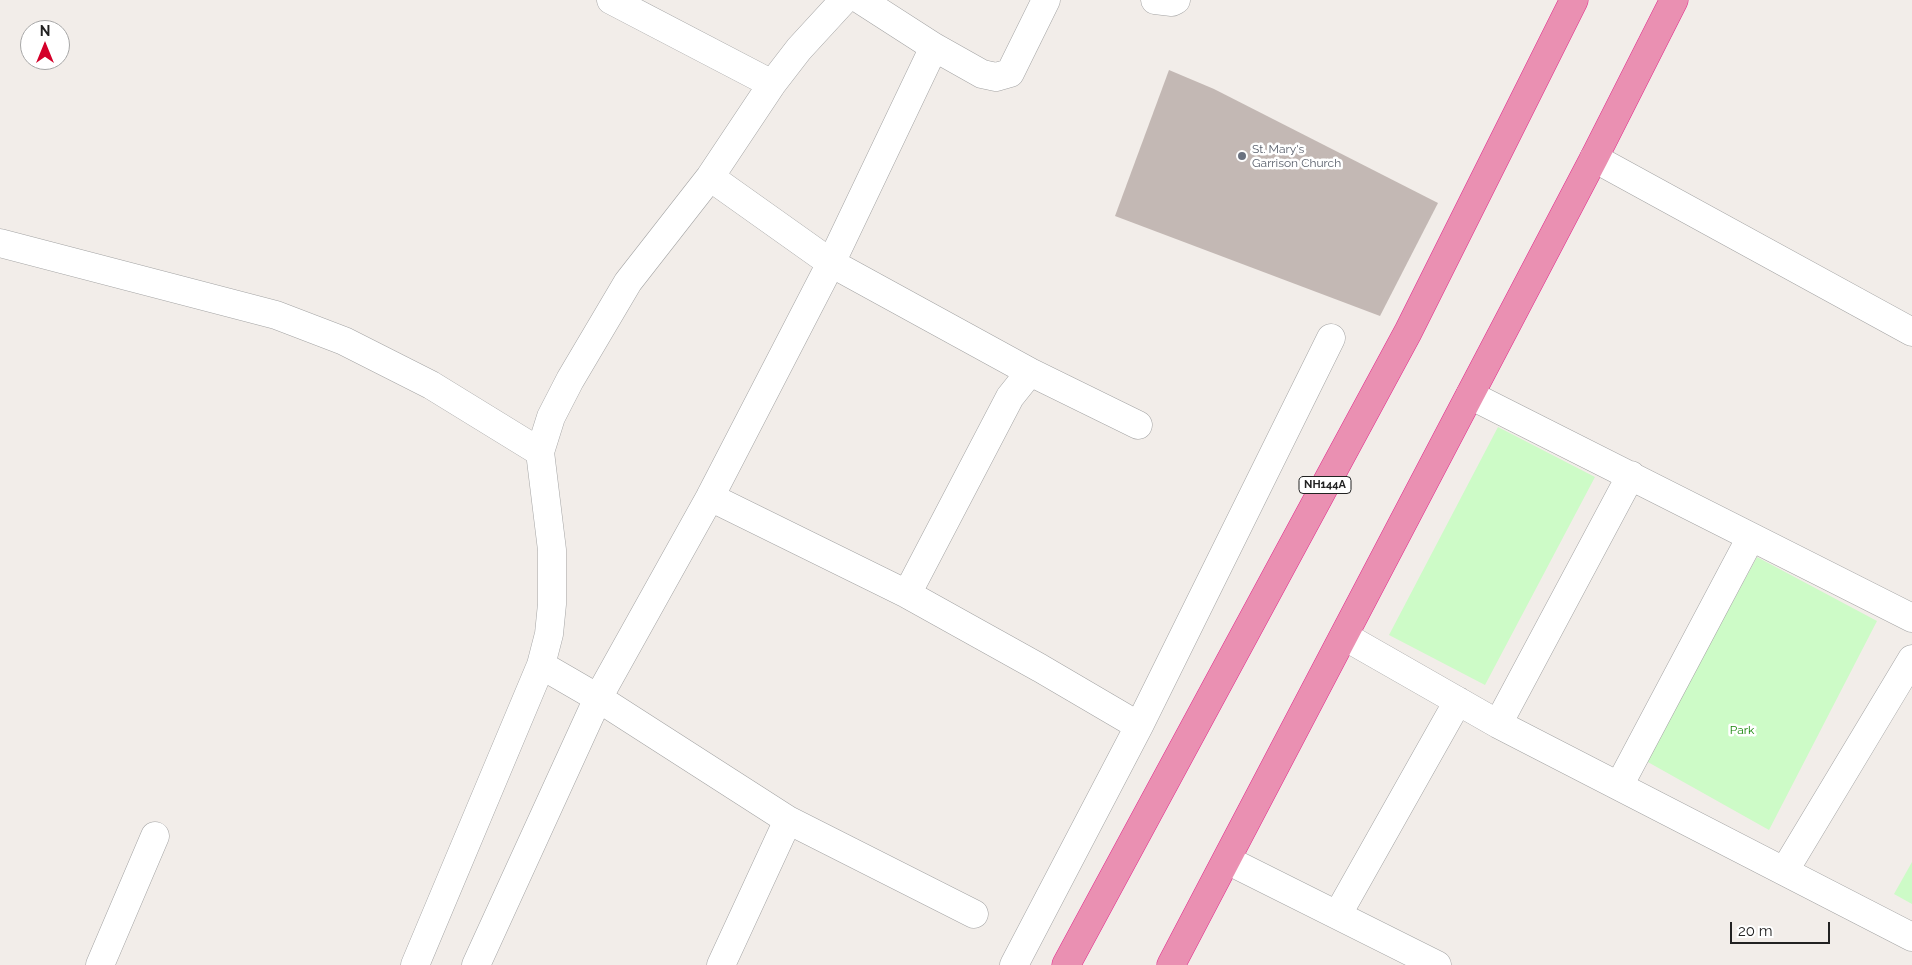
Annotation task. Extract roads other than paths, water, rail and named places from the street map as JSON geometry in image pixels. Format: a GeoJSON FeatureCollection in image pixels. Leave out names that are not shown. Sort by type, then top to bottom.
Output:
{"type":"FeatureCollection","features":[{"type":"Feature","properties":{"kind":"highway","name":"NH144A"},"geometry":{"type":"LineString","coordinates":[[1066,965],[1408,332],[1574,0]]}},
{"type":"Feature","properties":{"kind":"highway"},"geometry":{"type":"LineString","coordinates":[[1171,965],[1594,158],[1674,0]]}},
{"type":"Feature","properties":{"kind":"street"},"geometry":{"type":"LineString","coordinates":[[611,0],[772,84]]}},
{"type":"Feature","properties":{"kind":"street"},"geometry":{"type":"LineString","coordinates":[[415,965],[541,665],[549,634],[552,604],[552,550],[540,452],[551,418],[562,395],[628,282],[710,177],[772,84],[799,49],[844,0]]}},
{"type":"Feature","properties":{"kind":"street"},"geometry":{"type":"LineString","coordinates":[[861,0],[934,47],[982,74],[996,76],[1010,73],[1046,0]]}},
{"type":"Feature","properties":{"kind":"street"},"geometry":{"type":"LineString","coordinates":[[1155,0],[1172,2],[1176,0]]}},
{"type":"Feature","properties":{"kind":"street"},"geometry":{"type":"LineString","coordinates":[[476,965],[598,698],[710,497],[830,263],[934,47]]}},
{"type":"Feature","properties":{"kind":"street"},"geometry":{"type":"LineString","coordinates":[[1594,158],[1912,332]]}},
{"type":"Feature","properties":{"kind":"street"},"geometry":{"type":"LineString","coordinates":[[710,177],[830,263],[1030,372],[1138,425]]}},
{"type":"Feature","properties":{"kind":"street"},"geometry":{"type":"LineString","coordinates":[[0,243],[276,315],[344,341],[431,385],[540,452]]}},
{"type":"Feature","properties":{"kind":"street"},"geometry":{"type":"LineString","coordinates":[[1014,965],[1139,726],[1331,338]]}},
{"type":"Feature","properties":{"kind":"street"},"geometry":{"type":"LineString","coordinates":[[907,594],[1010,397],[1030,372]]}},
{"type":"Feature","properties":{"kind":"street"},"geometry":{"type":"LineString","coordinates":[[1470,395],[1912,618]]}},
{"type":"Feature","properties":{"kind":"street"},"geometry":{"type":"LineString","coordinates":[[1498,724],[1631,476]]}},
{"type":"Feature","properties":{"kind":"street"},"geometry":{"type":"LineString","coordinates":[[710,497],[907,594],[1139,726]]}},
{"type":"Feature","properties":{"kind":"street"},"geometry":{"type":"LineString","coordinates":[[1619,786],[1751,537]]}},
{"type":"Feature","properties":{"kind":"street"},"geometry":{"type":"LineString","coordinates":[[1344,636],[1498,724],[1912,937]]}},
{"type":"Feature","properties":{"kind":"street"},"geometry":{"type":"LineString","coordinates":[[1785,870],[1912,659]]}},
{"type":"Feature","properties":{"kind":"street"},"geometry":{"type":"LineString","coordinates":[[541,665],[598,698],[788,820],[974,914]]}},
{"type":"Feature","properties":{"kind":"street"},"geometry":{"type":"LineString","coordinates":[[1338,914],[1458,701]]}},
{"type":"Feature","properties":{"kind":"street"},"geometry":{"type":"LineString","coordinates":[[721,965],[788,820]]}},
{"type":"Feature","properties":{"kind":"street"},"geometry":{"type":"LineString","coordinates":[[100,965],[155,836]]}},
{"type":"Feature","properties":{"kind":"street"},"geometry":{"type":"LineString","coordinates":[[1227,860],[1437,965]]}},
{"type":"Feature","properties":{"kind":"place","name":"St. Mary's Garrison Church"},"geometry":{"type":"Point","coordinates":[1242,156]}},
{"type":"Feature","properties":{"kind":"park label","name":"Park"},"geometry":{"type":"Point","coordinates":[1742,730]}}]}
